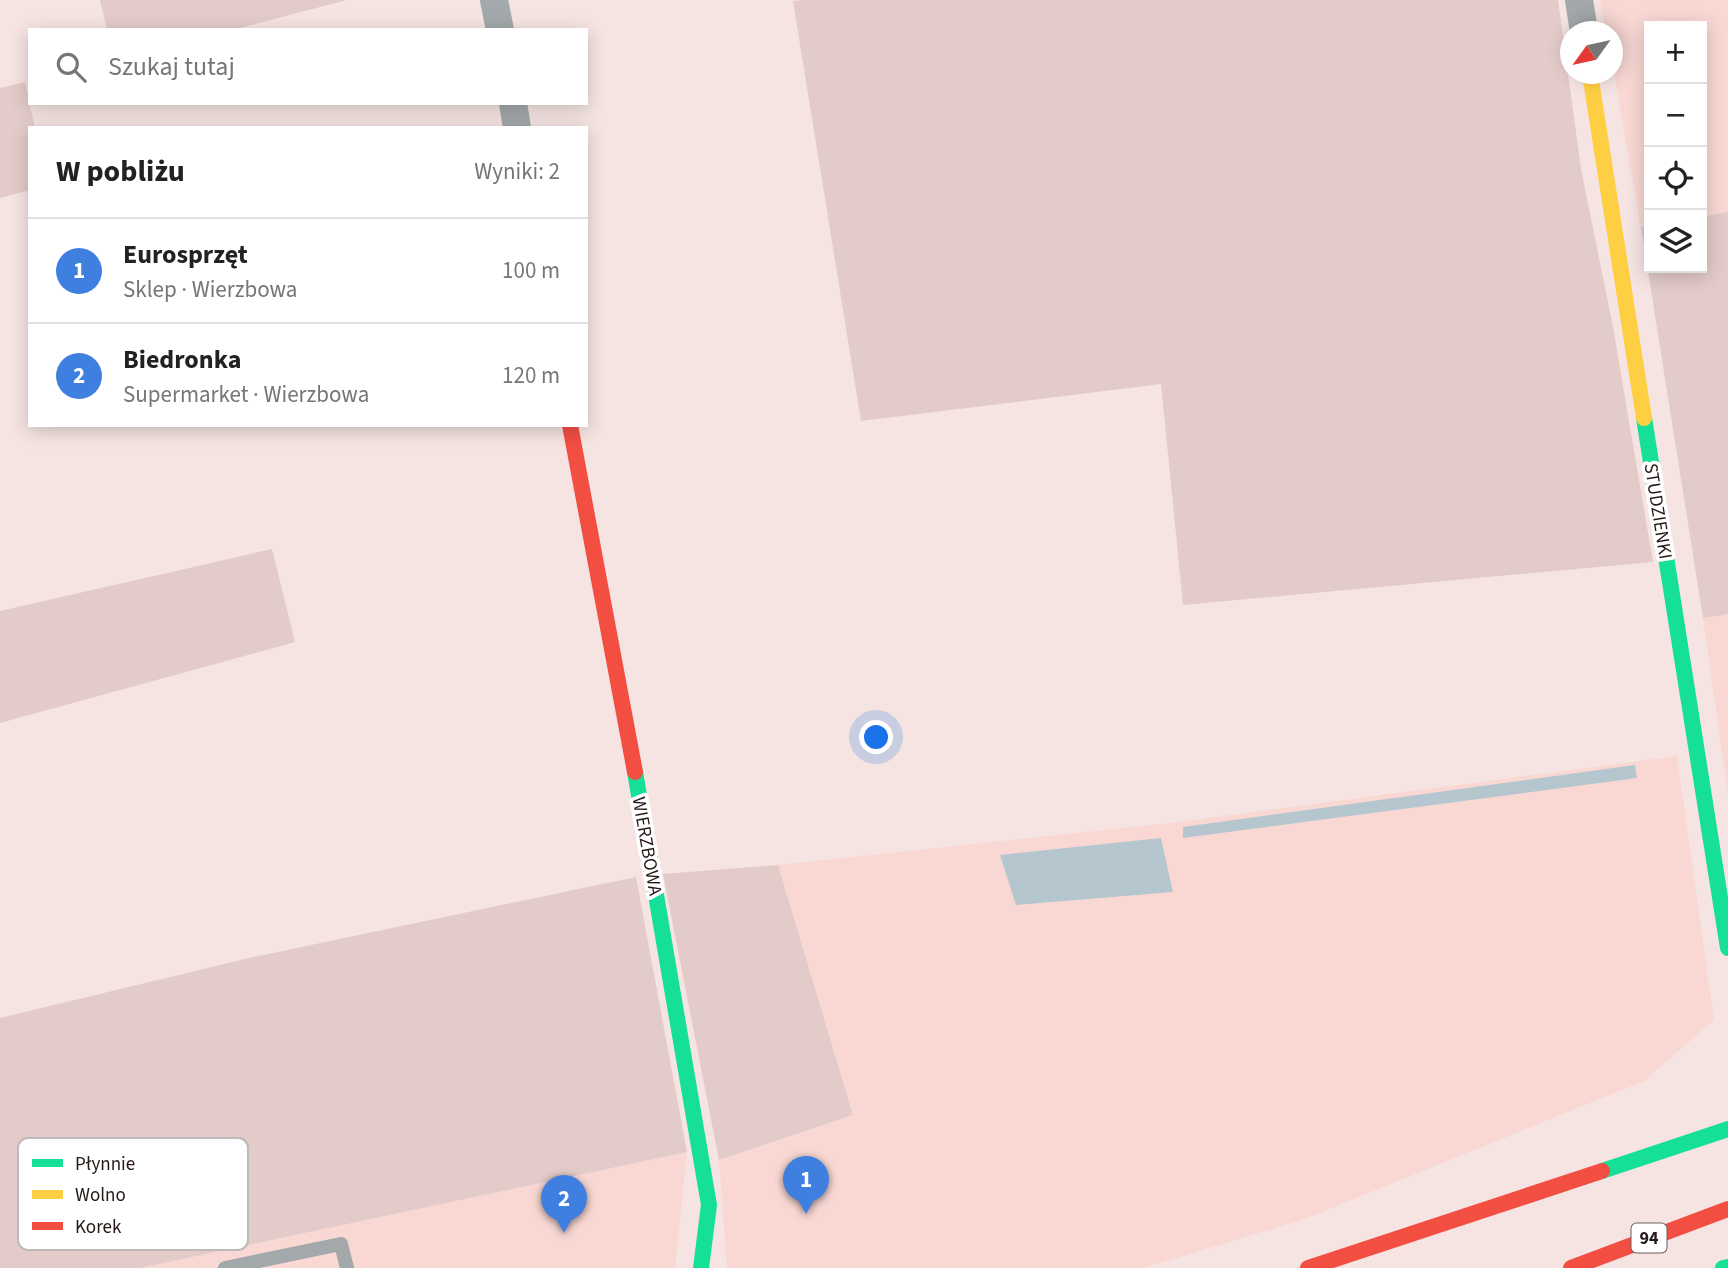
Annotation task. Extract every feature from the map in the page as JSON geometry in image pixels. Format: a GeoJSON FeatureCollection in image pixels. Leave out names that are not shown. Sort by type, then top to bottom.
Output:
{"type":"FeatureCollection","features":[{"type":"Feature","properties":{"kind":"street"},"geometry":{"type":"LineString","coordinates":[[495,0],[500,28]]}},
{"type":"Feature","properties":{"kind":"street"},"geometry":{"type":"LineString","coordinates":[[1579,0],[1582,21]]}},
{"type":"Feature","properties":{"kind":"street","name":"STUDZIENKI"},"geometry":{"type":"LineString","coordinates":[[1592,84],[1728,948]]}},
{"type":"Feature","properties":{"kind":"street"},"geometry":{"type":"LineString","coordinates":[[513,105],[517,126]]}},
{"type":"Feature","properties":{"kind":"street","name":"WIERZBOWA"},"geometry":{"type":"LineString","coordinates":[[570,427],[628,727],[709,1205],[701,1268]]}},
{"type":"Feature","properties":{"kind":"street"},"geometry":{"type":"LineString","coordinates":[[1308,1268],[1728,1129]]}},
{"type":"Feature","properties":{"kind":"street","name":"94"},"geometry":{"type":"LineString","coordinates":[[1571,1268],[1728,1209]]}},
{"type":"Feature","properties":{"kind":"lane"},"geometry":{"type":"LineString","coordinates":[[225,1268],[341,1244],[347,1268]]}},
{"type":"Feature","properties":{"kind":"shaded area"},"geometry":{"type":"Polygon","coordinates":[[[100,0],[347,0],[240,28],[107,28],[100,0]]]}},
{"type":"Feature","properties":{"kind":"shaded area"},"geometry":{"type":"Polygon","coordinates":[[[1558,0],[1561,21],[1560,84],[1569,84],[1581,169],[1613,327],[1653,562],[1183,605],[1161,384],[861,421],[793,1],[1558,0]]]}},
{"type":"Feature","properties":{"kind":"shaded area"},"geometry":{"type":"Polygon","coordinates":[[[1600,0],[1728,0],[1728,212],[1707,216],[1707,21],[1644,21],[1644,227],[1641,227],[1616,84],[1623,84],[1623,21],[1604,21],[1600,0]]]}},
{"type":"Feature","properties":{"kind":"shaded area"},"geometry":{"type":"Polygon","coordinates":[[[25,82],[35,126],[28,126],[28,191],[0,198],[0,88],[25,82]]]}},
{"type":"Feature","properties":{"kind":"shaded area"},"geometry":{"type":"Polygon","coordinates":[[[1728,212],[1728,614],[1703,618],[1648,273],[1707,273],[1707,216],[1728,212]]]}},
{"type":"Feature","properties":{"kind":"shaded area"},"geometry":{"type":"Polygon","coordinates":[[[272,549],[295,642],[0,723],[0,611],[272,549]]]}},
{"type":"Feature","properties":{"kind":"shaded area"},"geometry":{"type":"Polygon","coordinates":[[[1728,614],[1728,794],[1703,618],[1728,614]]]}},
{"type":"Feature","properties":{"kind":"shaded area"},"geometry":{"type":"Polygon","coordinates":[[[1677,756],[1714,1020],[1644,1081],[1302,1220],[1144,1268],[727,1268],[719,1160],[853,1115],[778,865],[1170,823],[1677,756]]]}},
{"type":"Feature","properties":{"kind":"shaded area"},"geometry":{"type":"Polygon","coordinates":[[[1635,765],[1637,778],[1183,838],[1183,827],[1635,765]]]}},
{"type":"Feature","properties":{"kind":"shaded area"},"geometry":{"type":"Polygon","coordinates":[[[1161,838],[1173,892],[1016,905],[1000,855],[1161,838]]]}},
{"type":"Feature","properties":{"kind":"shaded area"},"geometry":{"type":"Polygon","coordinates":[[[778,865],[853,1115],[719,1160],[663,874],[778,865]]]}},
{"type":"Feature","properties":{"kind":"shaded area"},"geometry":{"type":"Polygon","coordinates":[[[636,877],[687,1152],[248,1245],[248,1138],[18,1138],[18,1250],[225,1250],[140,1268],[0,1268],[0,1018],[249,958],[636,877]]]}},
{"type":"Feature","properties":{"kind":"shaded area"},"geometry":{"type":"Polygon","coordinates":[[[687,1152],[675,1268],[140,1268],[225,1250],[248,1250],[248,1245],[687,1152]]]}},
{"type":"Feature","properties":{"kind":"traffic: fast"},"geometry":{"type":"LineString","coordinates":[[1644,418],[1728,948]]}},
{"type":"Feature","properties":{"kind":"traffic: fast"},"geometry":{"type":"LineString","coordinates":[[635,772],[709,1205],[701,1268]]}},
{"type":"Feature","properties":{"kind":"traffic: fast"},"geometry":{"type":"LineString","coordinates":[[1602,1171],[1728,1129]]}},
{"type":"Feature","properties":{"kind":"traffic: fast"},"geometry":{"type":"LineString","coordinates":[[1723,1268],[1728,1267]]}},
{"type":"Feature","properties":{"kind":"traffic: slow"},"geometry":{"type":"LineString","coordinates":[[1592,84],[1644,418]]}},
{"type":"Feature","properties":{"kind":"traffic: jam"},"geometry":{"type":"LineString","coordinates":[[570,427],[635,772]]}},
{"type":"Feature","properties":{"kind":"traffic: jam"},"geometry":{"type":"LineString","coordinates":[[1308,1268],[1602,1171]]}},
{"type":"Feature","properties":{"kind":"traffic: jam"},"geometry":{"type":"LineString","coordinates":[[1571,1268],[1728,1209]]}},
{"type":"Feature","properties":{"kind":"place","name":"Eurosprzęt"},"geometry":{"type":"Point","coordinates":[806,1214]}},
{"type":"Feature","properties":{"kind":"place","name":"Biedronka"},"geometry":{"type":"Point","coordinates":[564,1233]}}]}
